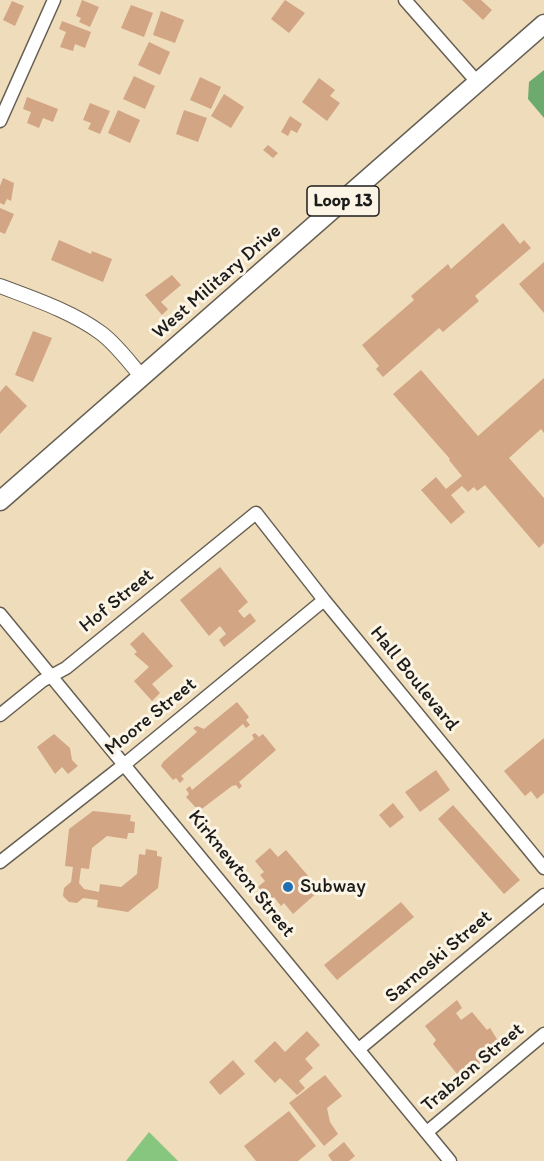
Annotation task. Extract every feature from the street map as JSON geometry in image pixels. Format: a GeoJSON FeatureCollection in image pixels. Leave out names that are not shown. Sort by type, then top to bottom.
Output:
{"type":"FeatureCollection","features":[{"type":"Feature","properties":{"kind":"main road","name":"West Military Drive"},"geometry":{"type":"LineString","coordinates":[[0,501],[544,24]]}},
{"type":"Feature","properties":{"kind":"street"},"geometry":{"type":"LineString","coordinates":[[0,121],[54,0]]}},
{"type":"Feature","properties":{"kind":"street"},"geometry":{"type":"LineString","coordinates":[[405,0],[478,83]]}},
{"type":"Feature","properties":{"kind":"street"},"geometry":{"type":"LineString","coordinates":[[0,286],[70,315],[101,334],[119,350],[142,377]]}},
{"type":"Feature","properties":{"kind":"street","name":"Hall Boulevard"},"geometry":{"type":"LineString","coordinates":[[256,513],[324,600],[544,868]]}},
{"type":"Feature","properties":{"kind":"street","name":"Hof Street"},"geometry":{"type":"LineString","coordinates":[[0,715],[51,675],[66,668],[256,513]]}},
{"type":"Feature","properties":{"kind":"street","name":"Moore Street"},"geometry":{"type":"LineString","coordinates":[[0,862],[125,764],[324,600]]}},
{"type":"Feature","properties":{"kind":"street","name":"Kirknewton Street"},"geometry":{"type":"LineString","coordinates":[[0,614],[450,1161]]}},
{"type":"Feature","properties":{"kind":"street","name":"Sarnoski Street"},"geometry":{"type":"LineString","coordinates":[[359,1049],[544,895]]}},
{"type":"Feature","properties":{"kind":"street","name":"Trabzon Street"},"geometry":{"type":"LineString","coordinates":[[427,1132],[544,1034]]}},
{"type":"Feature","properties":{"kind":"green space"},"geometry":{"type":"Polygon","coordinates":[[[544,70],[544,118],[528,99],[529,82],[544,70]]]}},
{"type":"Feature","properties":{"kind":"green space"},"geometry":{"type":"Polygon","coordinates":[[[149,1132],[178,1161],[126,1161],[149,1132]]]}},
{"type":"Feature","properties":{"kind":"building"},"geometry":{"type":"Polygon","coordinates":[[[82,0],[99,7],[90,27],[79,22],[81,18],[76,16],[82,0]]]}},
{"type":"Feature","properties":{"kind":"building"},"geometry":{"type":"Polygon","coordinates":[[[285,0],[305,13],[289,33],[271,19],[285,0]]]}},
{"type":"Feature","properties":{"kind":"building"},"geometry":{"type":"Polygon","coordinates":[[[462,0],[481,0],[492,10],[483,20],[462,0]]]}},
{"type":"Feature","properties":{"kind":"building"},"geometry":{"type":"Polygon","coordinates":[[[12,1],[24,6],[15,26],[3,20],[12,1]]]}},
{"type":"Feature","properties":{"kind":"building"},"geometry":{"type":"Polygon","coordinates":[[[131,5],[153,13],[144,37],[121,28],[131,5]]]}},
{"type":"Feature","properties":{"kind":"building"},"geometry":{"type":"Polygon","coordinates":[[[161,11],[184,20],[175,43],[153,35],[161,11]]]}},
{"type":"Feature","properties":{"kind":"building"},"geometry":{"type":"Polygon","coordinates":[[[62,21],[91,32],[85,48],[75,44],[73,51],[60,47],[66,32],[59,29],[62,21]]]}},
{"type":"Feature","properties":{"kind":"building"},"geometry":{"type":"Polygon","coordinates":[[[149,42],[170,52],[160,75],[138,65],[149,42]]]}},
{"type":"Feature","properties":{"kind":"building"},"geometry":{"type":"Polygon","coordinates":[[[134,76],[155,86],[145,109],[123,99],[134,76]]]}},
{"type":"Feature","properties":{"kind":"building"},"geometry":{"type":"Polygon","coordinates":[[[200,77],[221,87],[211,109],[190,100],[200,77]]]}},
{"type":"Feature","properties":{"kind":"building"},"geometry":{"type":"Polygon","coordinates":[[[319,78],[335,90],[330,96],[340,103],[327,121],[302,102],[319,78]]]}},
{"type":"Feature","properties":{"kind":"building"},"geometry":{"type":"Polygon","coordinates":[[[224,94],[244,107],[231,128],[211,116],[224,94]]]}},
{"type":"Feature","properties":{"kind":"building"},"geometry":{"type":"Polygon","coordinates":[[[27,97],[58,109],[53,122],[43,118],[39,128],[27,123],[31,112],[23,109],[27,97]]]}},
{"type":"Feature","properties":{"kind":"building"},"geometry":{"type":"Polygon","coordinates":[[[90,103],[110,111],[100,134],[88,129],[91,123],[83,120],[90,103]]]}},
{"type":"Feature","properties":{"kind":"building"},"geometry":{"type":"Polygon","coordinates":[[[118,110],[140,120],[130,143],[108,133],[118,110]]]}},
{"type":"Feature","properties":{"kind":"building"},"geometry":{"type":"Polygon","coordinates":[[[184,110],[207,118],[198,142],[176,134],[184,110]]]}},
{"type":"Feature","properties":{"kind":"building"},"geometry":{"type":"Polygon","coordinates":[[[290,116],[302,124],[297,133],[291,130],[288,136],[281,132],[290,116]]]}},
{"type":"Feature","properties":{"kind":"building"},"geometry":{"type":"Polygon","coordinates":[[[268,145],[278,153],[273,158],[263,150],[268,145]]]}},
{"type":"Feature","properties":{"kind":"building"},"geometry":{"type":"Polygon","coordinates":[[[3,178],[14,183],[11,201],[7,199],[4,205],[0,203],[0,186],[3,178]]]}},
{"type":"Feature","properties":{"kind":"building"},"geometry":{"type":"Polygon","coordinates":[[[0,208],[14,214],[5,234],[0,232],[0,208]]]}},
{"type":"Feature","properties":{"kind":"building"},"geometry":{"type":"Polygon","coordinates":[[[503,223],[520,244],[524,240],[531,248],[475,296],[479,301],[443,332],[439,328],[383,377],[376,369],[379,366],[362,345],[414,300],[411,296],[448,264],[451,269],[503,223]]]}},
{"type":"Feature","properties":{"kind":"building"},"geometry":{"type":"Polygon","coordinates":[[[59,240],[91,254],[92,251],[112,259],[103,282],[51,260],[59,240]]]}},
{"type":"Feature","properties":{"kind":"building"},"geometry":{"type":"Polygon","coordinates":[[[544,262],[544,313],[519,284],[544,262]]]}},
{"type":"Feature","properties":{"kind":"building"},"geometry":{"type":"Polygon","coordinates":[[[172,275],[181,285],[161,302],[168,309],[162,315],[145,295],[172,275]]]}},
{"type":"Feature","properties":{"kind":"building"},"geometry":{"type":"Polygon","coordinates":[[[33,331],[52,338],[33,382],[15,375],[33,331]]]}},
{"type":"Feature","properties":{"kind":"building"},"geometry":{"type":"Polygon","coordinates":[[[421,370],[478,436],[544,378],[544,433],[541,429],[509,458],[544,498],[544,543],[539,548],[485,485],[477,491],[474,487],[468,492],[462,486],[451,495],[465,512],[451,524],[421,490],[436,477],[446,489],[462,476],[393,394],[421,370]]]}},
{"type":"Feature","properties":{"kind":"building"},"geometry":{"type":"Polygon","coordinates":[[[6,385],[27,406],[0,434],[0,392],[6,385]]]}},
{"type":"Feature","properties":{"kind":"building"},"geometry":{"type":"Polygon","coordinates":[[[220,567],[248,602],[238,611],[244,618],[250,613],[256,621],[224,647],[219,640],[226,634],[220,626],[209,636],[180,600],[220,567]]]}},
{"type":"Feature","properties":{"kind":"building"},"geometry":{"type":"Polygon","coordinates":[[[143,632],[173,666],[152,684],[160,693],[152,701],[134,681],[149,667],[134,654],[137,652],[130,644],[143,632]]]}},
{"type":"Feature","properties":{"kind":"building"},"geometry":{"type":"Polygon","coordinates":[[[237,702],[249,717],[246,720],[250,725],[246,728],[243,724],[181,776],[184,779],[180,783],[176,778],[173,780],[161,766],[163,762],[197,732],[193,728],[197,726],[204,729],[237,702]]]}},
{"type":"Feature","properties":{"kind":"building"},"geometry":{"type":"Polygon","coordinates":[[[255,733],[259,737],[263,734],[276,750],[239,782],[242,786],[239,789],[236,785],[232,786],[199,811],[186,797],[189,794],[186,789],[190,786],[192,790],[254,739],[252,735],[255,733]]]}},
{"type":"Feature","properties":{"kind":"building"},"geometry":{"type":"Polygon","coordinates":[[[54,734],[70,748],[72,760],[78,766],[68,774],[62,767],[55,774],[37,747],[54,734]]]}},
{"type":"Feature","properties":{"kind":"building"},"geometry":{"type":"Polygon","coordinates":[[[544,738],[544,793],[537,799],[531,791],[525,796],[504,771],[544,738]]]}},
{"type":"Feature","properties":{"kind":"building"},"geometry":{"type":"Polygon","coordinates":[[[436,770],[450,790],[420,812],[405,792],[436,770]]]}},
{"type":"Feature","properties":{"kind":"building"},"geometry":{"type":"Polygon","coordinates":[[[393,803],[404,817],[390,828],[379,815],[393,803]]]}},
{"type":"Feature","properties":{"kind":"building"},"geometry":{"type":"Polygon","coordinates":[[[453,805],[520,880],[504,894],[438,819],[453,805]]]}},
{"type":"Feature","properties":{"kind":"building"},"geometry":{"type":"Polygon","coordinates":[[[93,811],[131,815],[130,821],[135,822],[134,833],[128,833],[127,839],[107,836],[92,848],[89,869],[81,868],[79,883],[84,889],[99,892],[100,884],[121,887],[137,874],[139,854],[145,855],[146,849],[157,851],[157,856],[162,857],[158,888],[128,912],[97,907],[98,900],[83,898],[77,903],[69,902],[63,896],[64,888],[71,882],[73,867],[65,866],[69,829],[93,811]]]}},
{"type":"Feature","properties":{"kind":"building"},"geometry":{"type":"Polygon","coordinates":[[[270,848],[278,857],[286,850],[320,890],[293,914],[284,903],[281,906],[274,897],[270,901],[258,887],[265,881],[260,875],[264,872],[255,861],[270,848]]]}},
{"type":"Feature","properties":{"kind":"building"},"geometry":{"type":"Polygon","coordinates":[[[401,902],[414,917],[337,980],[324,965],[401,902]]]}},
{"type":"Feature","properties":{"kind":"building"},"geometry":{"type":"Polygon","coordinates":[[[457,1000],[462,1008],[456,1013],[461,1020],[472,1012],[487,1030],[490,1028],[501,1046],[461,1079],[433,1044],[436,1040],[425,1026],[457,1000]]]}},
{"type":"Feature","properties":{"kind":"building"},"geometry":{"type":"Polygon","coordinates":[[[307,1031],[320,1045],[305,1059],[313,1068],[299,1081],[305,1088],[297,1095],[280,1078],[275,1083],[254,1061],[275,1041],[285,1052],[307,1031]]]}},
{"type":"Feature","properties":{"kind":"building"},"geometry":{"type":"Polygon","coordinates":[[[233,1060],[245,1074],[220,1095],[209,1082],[233,1060]]]}},
{"type":"Feature","properties":{"kind":"building"},"geometry":{"type":"Polygon","coordinates":[[[325,1075],[342,1096],[327,1108],[330,1122],[338,1134],[324,1146],[289,1103],[325,1075]]]}},
{"type":"Feature","properties":{"kind":"building"},"geometry":{"type":"Polygon","coordinates":[[[289,1111],[316,1146],[298,1161],[256,1161],[244,1146],[289,1111]]]}},
{"type":"Feature","properties":{"kind":"building"},"geometry":{"type":"Polygon","coordinates":[[[344,1142],[355,1156],[349,1161],[332,1161],[328,1155],[344,1142]]]}},
{"type":"Feature","properties":{"kind":"place","name":"Subway"},"geometry":{"type":"Point","coordinates":[288,887]}}]}
